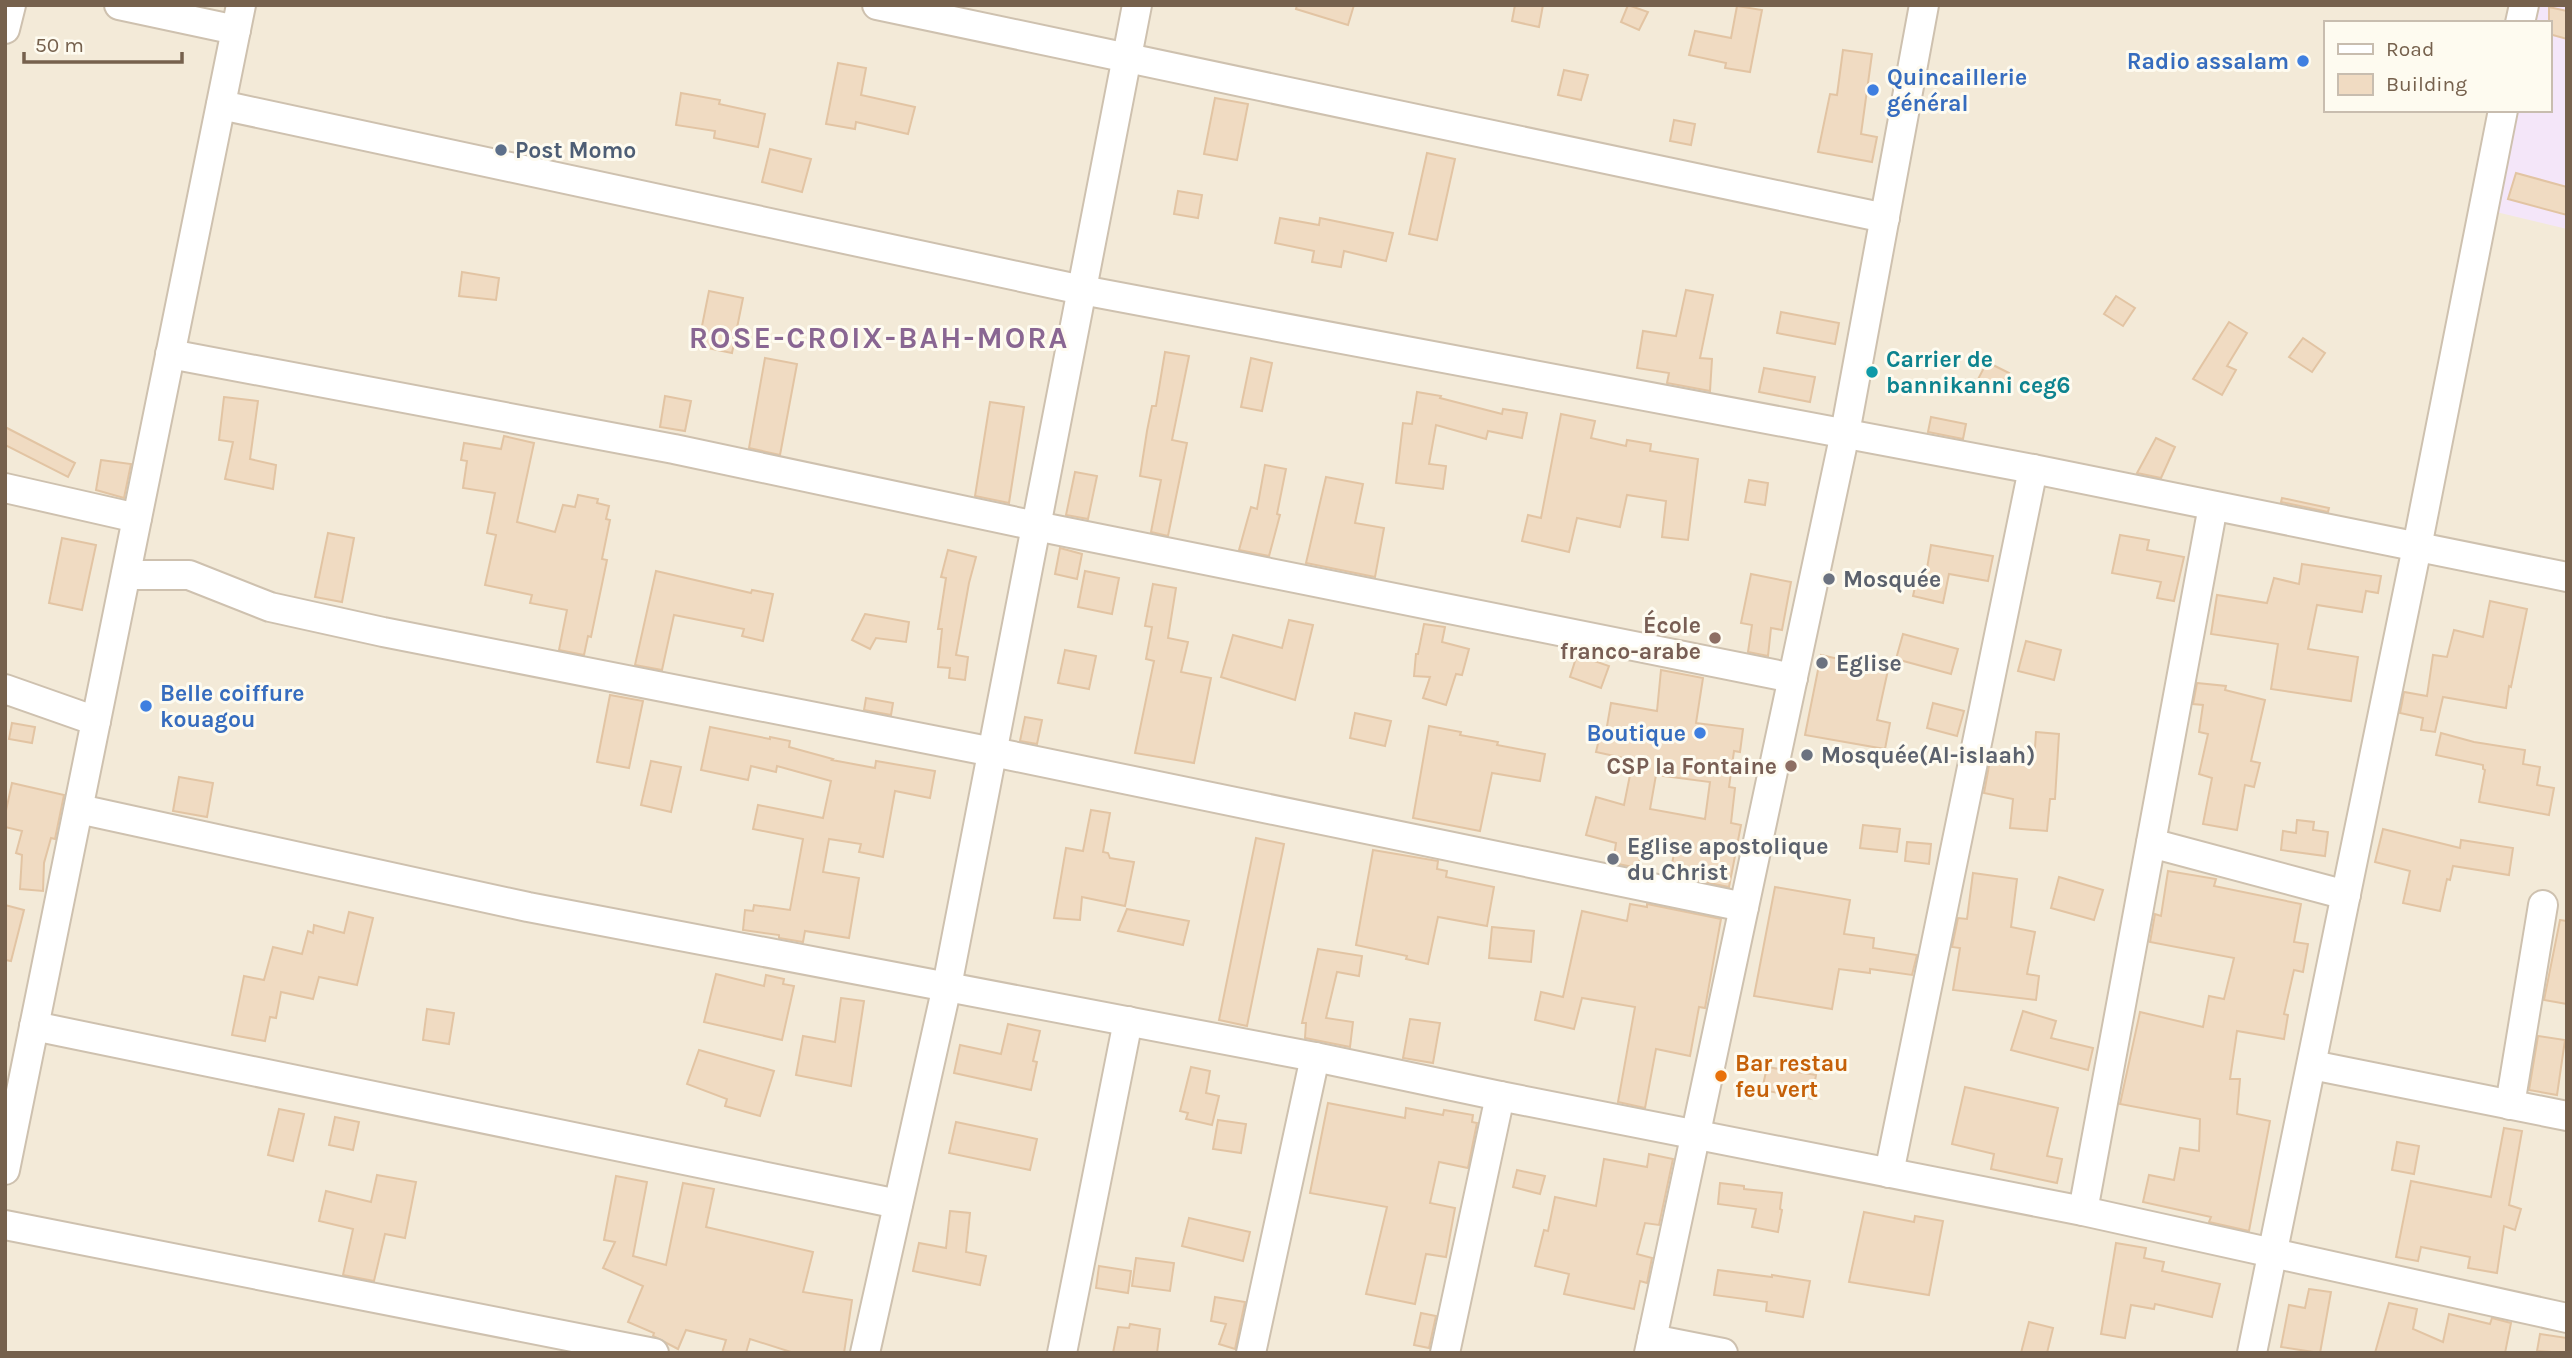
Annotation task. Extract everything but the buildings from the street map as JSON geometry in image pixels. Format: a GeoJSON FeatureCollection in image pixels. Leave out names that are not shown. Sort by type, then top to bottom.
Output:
{"type":"FeatureCollection","features":[{"type":"Feature","properties":{"kind":"street"},"geometry":{"type":"LineString","coordinates":[[5,29],[11,5]]}},
{"type":"Feature","properties":{"kind":"street"},"geometry":{"type":"LineString","coordinates":[[5,1170],[12,1099],[34,1026],[238,17],[119,5]]}},
{"type":"Feature","properties":{"kind":"street"},"geometry":{"type":"LineString","coordinates":[[877,5],[917,9],[1128,58],[1885,218]]}},
{"type":"Feature","properties":{"kind":"street"},"geometry":{"type":"LineString","coordinates":[[865,1353],[947,986],[1138,5]]}},
{"type":"Feature","properties":{"kind":"street"},"geometry":{"type":"LineString","coordinates":[[1723,1353],[1650,1346],[1845,433],[1924,5]]}},
{"type":"Feature","properties":{"kind":"street"},"geometry":{"type":"LineString","coordinates":[[221,105],[1082,290],[2033,469],[2567,577]]}},
{"type":"Feature","properties":{"kind":"street"},"geometry":{"type":"LineString","coordinates":[[2252,1353],[2417,547],[2503,112]]}},
{"type":"Feature","properties":{"kind":"street"},"geometry":{"type":"LineString","coordinates":[[170,354],[674,449],[1037,526],[1793,678]]}},
{"type":"Feature","properties":{"kind":"street"},"geometry":{"type":"LineString","coordinates":[[1889,1174],[2033,469]]}},
{"type":"Feature","properties":{"kind":"street"},"geometry":{"type":"LineString","coordinates":[[5,488],[137,518]]}},
{"type":"Feature","properties":{"kind":"street"},"geometry":{"type":"LineString","coordinates":[[2083,1211],[2213,506]]}},
{"type":"Feature","properties":{"kind":"street"},"geometry":{"type":"LineString","coordinates":[[126,575],[189,575],[270,607],[295,613],[993,752],[1744,907]]}},
{"type":"Feature","properties":{"kind":"street"},"geometry":{"type":"LineString","coordinates":[[5,689],[96,721]]}},
{"type":"Feature","properties":{"kind":"street"},"geometry":{"type":"LineString","coordinates":[[79,809],[528,907],[1315,1057],[2083,1211],[2567,1318]]}},
{"type":"Feature","properties":{"kind":"street"},"geometry":{"type":"LineString","coordinates":[[2151,843],[2346,895]]}},
{"type":"Feature","properties":{"kind":"street"},"geometry":{"type":"LineString","coordinates":[[2510,1105],[2543,905]]}},
{"type":"Feature","properties":{"kind":"street"},"geometry":{"type":"LineString","coordinates":[[1062,1353],[1128,1021]]}},
{"type":"Feature","properties":{"kind":"street"},"geometry":{"type":"LineString","coordinates":[[34,1026],[898,1204]]}},
{"type":"Feature","properties":{"kind":"street"},"geometry":{"type":"LineString","coordinates":[[1251,1353],[1315,1057]]}},
{"type":"Feature","properties":{"kind":"street"},"geometry":{"type":"LineString","coordinates":[[2312,1065],[2567,1116]]}},
{"type":"Feature","properties":{"kind":"street"},"geometry":{"type":"LineString","coordinates":[[1445,1353],[1500,1096]]}},
{"type":"Feature","properties":{"kind":"street"},"geometry":{"type":"LineString","coordinates":[[5,1225],[654,1353]]}},
{"type":"Feature","properties":{"kind":"shaded area"},"geometry":{"type":"Polygon","coordinates":[[[5,5],[2567,5],[2567,1353],[5,1353],[5,5]]]}},
{"type":"Feature","properties":{"kind":"shaded area"},"geometry":{"type":"Polygon","coordinates":[[[2533,5],[2567,5],[2567,229],[2492,211],[2512,112],[2551,112],[2551,21],[2530,21],[2533,5]]]}},
{"type":"Feature","properties":{"kind":"place","name":"Radio assalam"},"geometry":{"type":"Point","coordinates":[2303,61]}},
{"type":"Feature","properties":{"kind":"place","name":"Quincaillerie général"},"geometry":{"type":"Point","coordinates":[1873,90]}},
{"type":"Feature","properties":{"kind":"place","name":"Post Momo"},"geometry":{"type":"Point","coordinates":[501,150]}},
{"type":"Feature","properties":{"kind":"place","name":"Carrier de bannikanni ceg6"},"geometry":{"type":"Point","coordinates":[1872,372]}},
{"type":"Feature","properties":{"kind":"place","name":"Mosquée"},"geometry":{"type":"Point","coordinates":[1829,579]}},
{"type":"Feature","properties":{"kind":"place","name":"École franco-arabe"},"geometry":{"type":"Point","coordinates":[1715,638]}},
{"type":"Feature","properties":{"kind":"place","name":"Eglise"},"geometry":{"type":"Point","coordinates":[1822,663]}},
{"type":"Feature","properties":{"kind":"place","name":"Belle coiffure kouagou"},"geometry":{"type":"Point","coordinates":[146,706]}},
{"type":"Feature","properties":{"kind":"place","name":"Boutique"},"geometry":{"type":"Point","coordinates":[1700,733]}},
{"type":"Feature","properties":{"kind":"place","name":"Mosquée(Al-islaah)"},"geometry":{"type":"Point","coordinates":[1807,755]}},
{"type":"Feature","properties":{"kind":"place","name":"CSP la Fontaine"},"geometry":{"type":"Point","coordinates":[1791,766]}},
{"type":"Feature","properties":{"kind":"place","name":"Eglise apostolique du Christ"},"geometry":{"type":"Point","coordinates":[1613,859]}},
{"type":"Feature","properties":{"kind":"place","name":"Bar restau feu vert"},"geometry":{"type":"Point","coordinates":[1721,1076]}},
{"type":"Feature","properties":{"kind":"district","name":"ROSE-CROIX-BAH-MORA"},"geometry":{"type":"Point","coordinates":[879,338]}}]}
